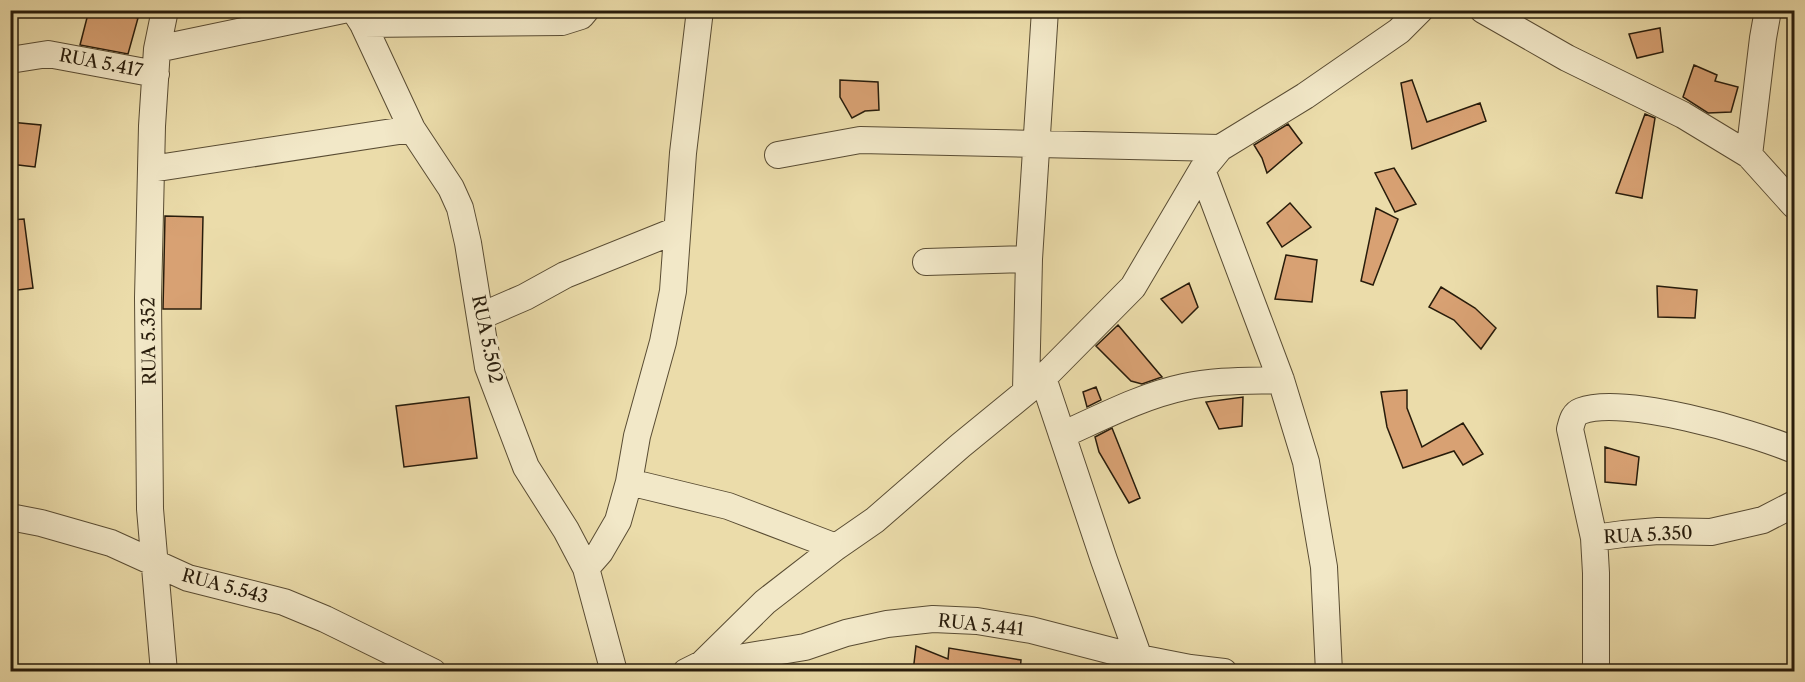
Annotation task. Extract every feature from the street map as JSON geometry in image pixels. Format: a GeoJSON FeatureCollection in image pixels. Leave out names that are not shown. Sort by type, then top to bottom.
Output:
{"type":"FeatureCollection","features":[{"type":"Feature","properties":{"kind":"street","name":"RUA 5.352"},"geometry":{"type":"LineString","coordinates":[[164,672],[150,509],[148,298],[156,61],[165,10]]}},
{"type":"Feature","properties":{"kind":"street"},"geometry":{"type":"LineString","coordinates":[[156,61],[353,15],[562,22],[581,16],[586,10]]}},
{"type":"Feature","properties":{"kind":"street"},"geometry":{"type":"LineString","coordinates":[[586,568],[600,552],[618,521],[629,482],[637,436],[663,342],[673,291],[683,153],[700,10]]}},
{"type":"Feature","properties":{"kind":"street"},"geometry":{"type":"LineString","coordinates":[[1045,10],[1029,259],[1035,384],[1062,435],[1140,665]]}},
{"type":"Feature","properties":{"kind":"street"},"geometry":{"type":"LineString","coordinates":[[694,668],[765,602],[875,520],[1035,384],[1133,286],[1202,171],[1220,148],[1305,96],[1399,31],[1420,10]]}},
{"type":"Feature","properties":{"kind":"street"},"geometry":{"type":"LineString","coordinates":[[1483,10],[1567,58],[1683,115],[1749,155],[1794,205]]}},
{"type":"Feature","properties":{"kind":"street"},"geometry":{"type":"LineString","coordinates":[[1749,155],[1761,49],[1768,10]]}},
{"type":"Feature","properties":{"kind":"street","name":"RUA 5.502"},"geometry":{"type":"LineString","coordinates":[[353,15],[412,129],[451,188],[460,208],[481,316],[488,367],[526,467],[566,530],[586,568],[614,672]]}},
{"type":"Feature","properties":{"kind":"street","name":"RUA 5.417"},"geometry":{"type":"LineString","coordinates":[[10,60],[48,54],[156,61]]}},
{"type":"Feature","properties":{"kind":"street"},"geometry":{"type":"LineString","coordinates":[[151,169],[412,129]]}},
{"type":"Feature","properties":{"kind":"street"},"geometry":{"type":"LineString","coordinates":[[778,155],[860,140],[1220,148]]}},
{"type":"Feature","properties":{"kind":"street"},"geometry":{"type":"LineString","coordinates":[[1202,171],[1281,380],[1306,462],[1324,567],[1329,672]]}},
{"type":"Feature","properties":{"kind":"street"},"geometry":{"type":"LineString","coordinates":[[481,316],[525,297],[565,275],[677,230]]}},
{"type":"Feature","properties":{"kind":"street"},"geometry":{"type":"LineString","coordinates":[[926,262],[1029,259]]}},
{"type":"Feature","properties":{"kind":"street"},"geometry":{"type":"LineString","coordinates":[[1062,435],[1141,400],[1184,387],[1218,382],[1281,380]]}},
{"type":"Feature","properties":{"kind":"street"},"geometry":{"type":"LineString","coordinates":[[1594,538],[1570,429],[1572,418],[1580,411],[1610,407],[1659,411],[1713,424],[1794,450]]}},
{"type":"Feature","properties":{"kind":"street"},"geometry":{"type":"LineString","coordinates":[[629,482],[728,506],[836,547]]}},
{"type":"Feature","properties":{"kind":"street","name":"RUA 5.350"},"geometry":{"type":"LineString","coordinates":[[1596,672],[1594,538],[1658,531],[1711,532],[1763,520],[1794,504]]}},
{"type":"Feature","properties":{"kind":"street","name":"RUA 5.543"},"geometry":{"type":"LineString","coordinates":[[10,517],[41,523],[111,543],[188,578],[284,602],[325,619],[433,672]]}},
{"type":"Feature","properties":{"kind":"street","name":"RUA 5.441"},"geometry":{"type":"LineString","coordinates":[[694,668],[805,646],[846,633],[887,624],[933,619],[978,621],[1031,630],[1140,665],[1224,672]]}},
{"type":"Feature","properties":{"kind":"building"},"geometry":{"type":"Polygon","coordinates":[[[89,10],[110,10],[138,18],[128,54],[80,45],[89,10]]]}},
{"type":"Feature","properties":{"kind":"building"},"geometry":{"type":"Polygon","coordinates":[[[1660,28],[1663,52],[1637,58],[1629,34],[1660,28]]]}},
{"type":"Feature","properties":{"kind":"building"},"geometry":{"type":"Polygon","coordinates":[[[1694,65],[1717,75],[1715,81],[1738,87],[1731,112],[1708,113],[1683,97],[1694,65]]]}},
{"type":"Feature","properties":{"kind":"building"},"geometry":{"type":"Polygon","coordinates":[[[840,80],[878,82],[879,110],[865,111],[852,118],[840,97],[840,80]]]}},
{"type":"Feature","properties":{"kind":"building"},"geometry":{"type":"Polygon","coordinates":[[[1412,80],[1427,122],[1480,103],[1486,121],[1412,149],[1401,83],[1412,80]]]}},
{"type":"Feature","properties":{"kind":"building"},"geometry":{"type":"Polygon","coordinates":[[[1645,114],[1655,118],[1642,198],[1616,193],[1645,114]]]}},
{"type":"Feature","properties":{"kind":"building"},"geometry":{"type":"Polygon","coordinates":[[[10,122],[41,125],[35,167],[10,164],[10,122]]]}},
{"type":"Feature","properties":{"kind":"building"},"geometry":{"type":"Polygon","coordinates":[[[1288,124],[1302,143],[1267,173],[1254,145],[1288,124]]]}},
{"type":"Feature","properties":{"kind":"building"},"geometry":{"type":"Polygon","coordinates":[[[1394,168],[1416,204],[1395,212],[1375,173],[1394,168]]]}},
{"type":"Feature","properties":{"kind":"building"},"geometry":{"type":"Polygon","coordinates":[[[1290,203],[1311,227],[1282,247],[1267,223],[1290,203]]]}},
{"type":"Feature","properties":{"kind":"building"},"geometry":{"type":"Polygon","coordinates":[[[1376,208],[1398,219],[1373,285],[1361,281],[1376,208]]]}},
{"type":"Feature","properties":{"kind":"building"},"geometry":{"type":"Polygon","coordinates":[[[165,216],[203,217],[201,309],[163,309],[165,216]]]}},
{"type":"Feature","properties":{"kind":"building"},"geometry":{"type":"Polygon","coordinates":[[[24,219],[33,288],[10,291],[10,220],[24,219]]]}},
{"type":"Feature","properties":{"kind":"building"},"geometry":{"type":"Polygon","coordinates":[[[1286,255],[1317,260],[1312,302],[1275,299],[1286,255]]]}},
{"type":"Feature","properties":{"kind":"building"},"geometry":{"type":"Polygon","coordinates":[[[1189,283],[1198,307],[1182,323],[1161,299],[1189,283]]]}},
{"type":"Feature","properties":{"kind":"building"},"geometry":{"type":"Polygon","coordinates":[[[1657,286],[1697,290],[1695,318],[1658,317],[1657,286]]]}},
{"type":"Feature","properties":{"kind":"building"},"geometry":{"type":"Polygon","coordinates":[[[1441,287],[1475,308],[1496,328],[1481,349],[1454,320],[1429,307],[1441,287]]]}},
{"type":"Feature","properties":{"kind":"building"},"geometry":{"type":"Polygon","coordinates":[[[1118,325],[1162,377],[1142,384],[1131,381],[1096,346],[1118,325]]]}},
{"type":"Feature","properties":{"kind":"building"},"geometry":{"type":"Polygon","coordinates":[[[1096,387],[1101,400],[1087,407],[1083,392],[1096,387]]]}},
{"type":"Feature","properties":{"kind":"building"},"geometry":{"type":"Polygon","coordinates":[[[1407,390],[1407,408],[1422,447],[1463,423],[1483,454],[1463,465],[1454,451],[1403,468],[1387,427],[1381,392],[1407,390]]]}},
{"type":"Feature","properties":{"kind":"building"},"geometry":{"type":"Polygon","coordinates":[[[469,397],[477,458],[404,467],[396,406],[469,397]]]}},
{"type":"Feature","properties":{"kind":"building"},"geometry":{"type":"Polygon","coordinates":[[[1243,397],[1242,426],[1219,429],[1206,402],[1243,397]]]}},
{"type":"Feature","properties":{"kind":"building"},"geometry":{"type":"Polygon","coordinates":[[[1112,428],[1140,498],[1129,503],[1099,452],[1095,437],[1112,428]]]}},
{"type":"Feature","properties":{"kind":"building"},"geometry":{"type":"Polygon","coordinates":[[[1605,447],[1639,457],[1636,485],[1605,482],[1605,447]]]}},
{"type":"Feature","properties":{"kind":"building"},"geometry":{"type":"Polygon","coordinates":[[[916,646],[948,659],[949,648],[1021,660],[1020,672],[913,672],[916,646]]]}}]}
